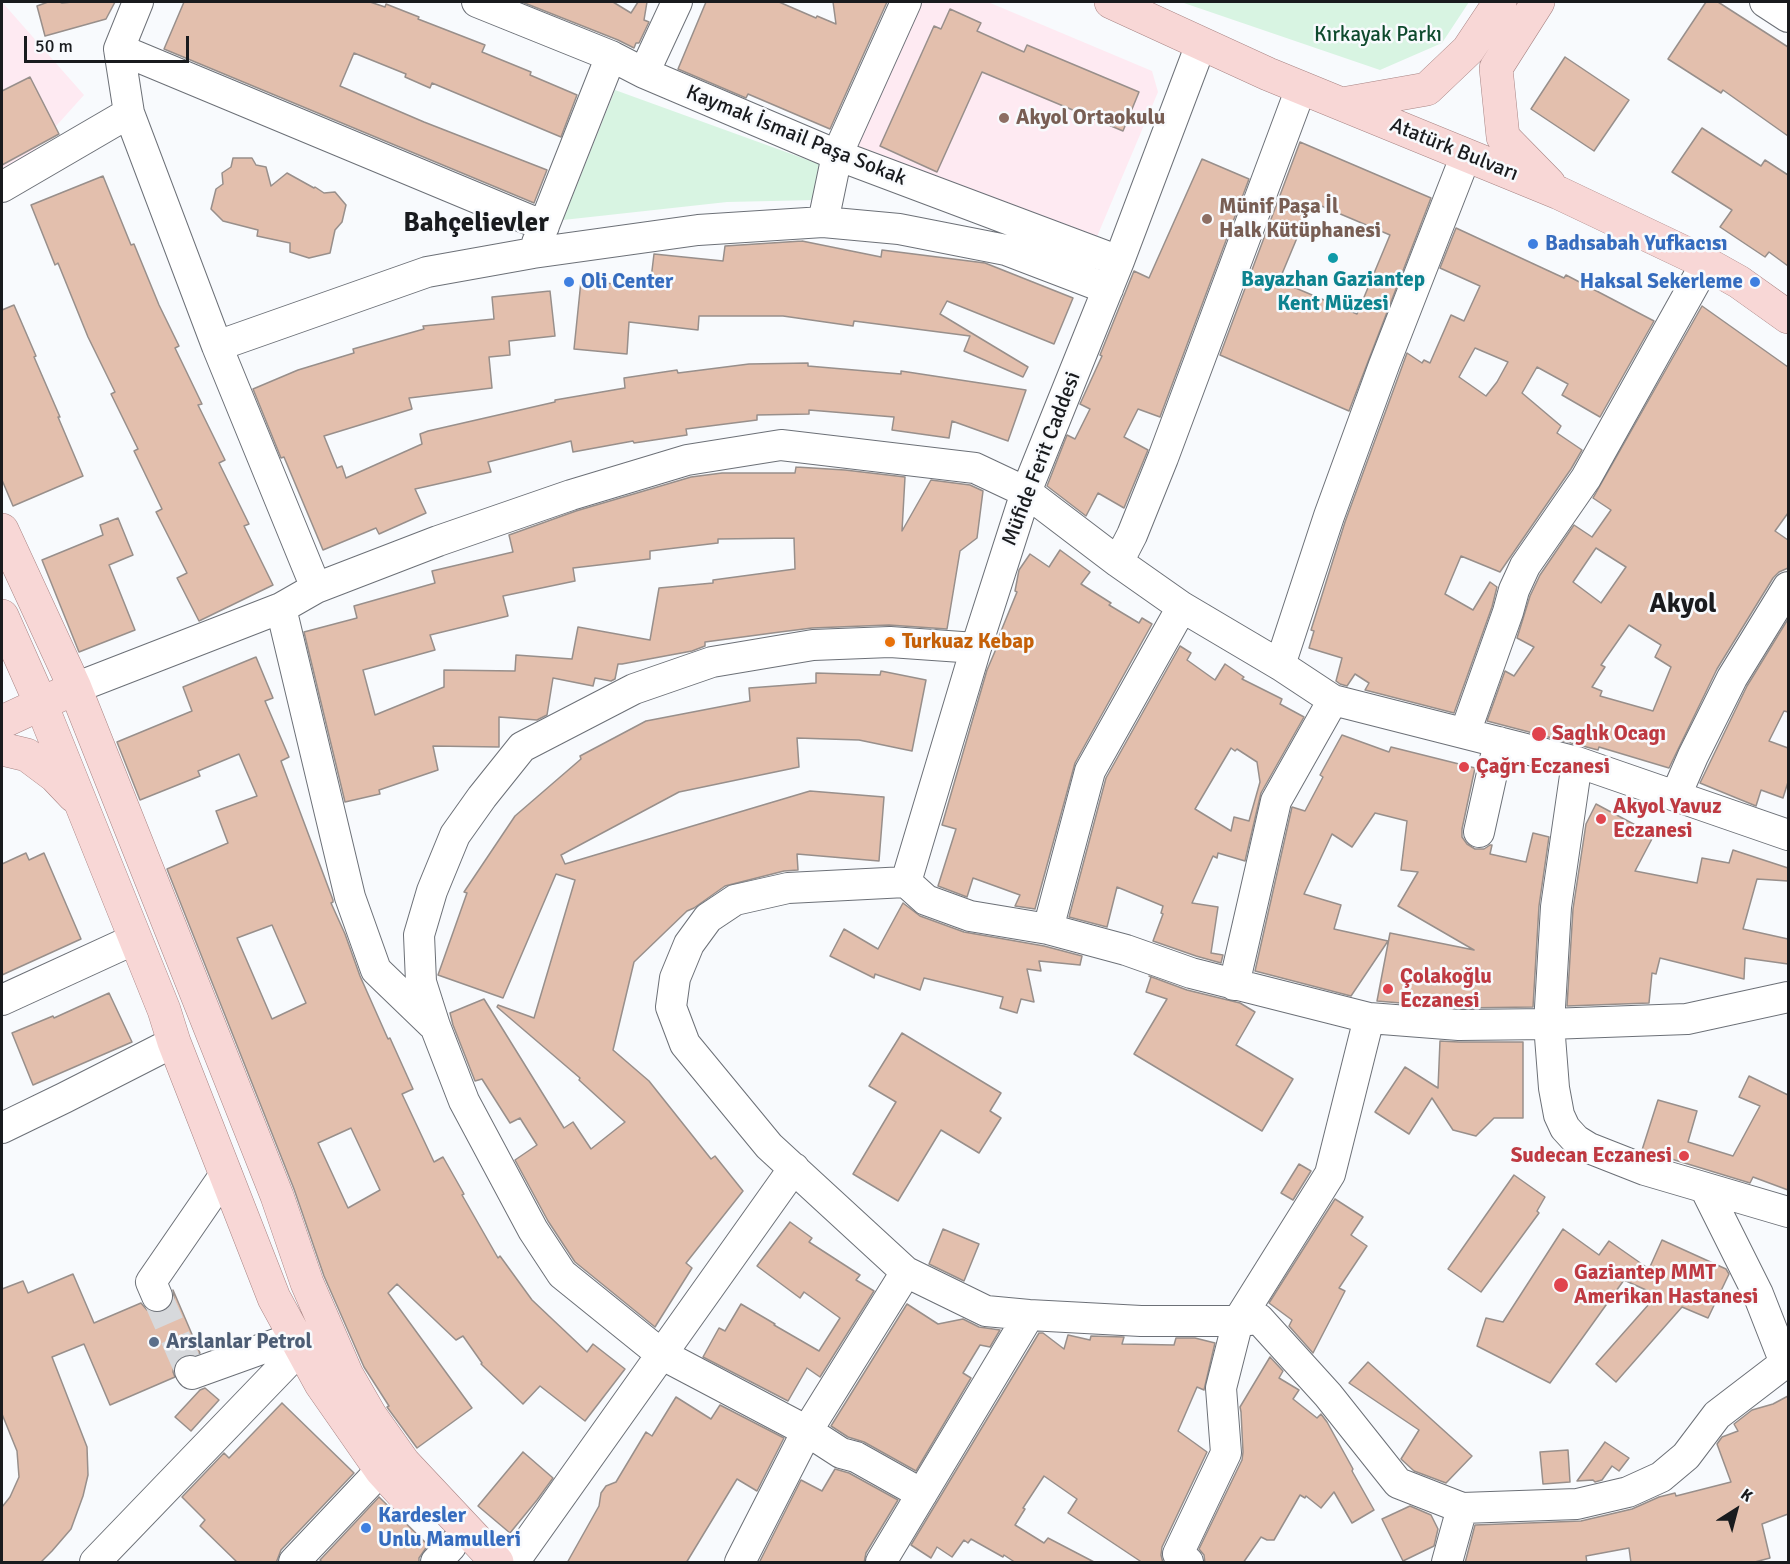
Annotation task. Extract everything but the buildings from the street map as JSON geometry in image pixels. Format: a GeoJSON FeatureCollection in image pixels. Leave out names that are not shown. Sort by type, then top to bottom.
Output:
{"type":"FeatureCollection","features":[{"type":"Feature","properties":{"kind":"main road"},"geometry":{"type":"LineString","coordinates":[[1342,104],[1427,90],[1468,50],[1500,2]]}},
{"type":"Feature","properties":{"kind":"main road"},"geometry":{"type":"LineString","coordinates":[[1538,2],[1496,68],[1503,137],[1559,194]]}},
{"type":"Feature","properties":{"kind":"main road","name":"Atatürk Bulvarı"},"geometry":{"type":"LineString","coordinates":[[1120,3],[1201,44],[1301,88],[1559,194],[1706,263],[1739,282],[1788,317]]}},
{"type":"Feature","properties":{"kind":"main road"},"geometry":{"type":"LineString","coordinates":[[2,530],[75,688],[277,1196],[307,1283],[347,1375],[370,1415],[404,1462],[497,1563]]}},
{"type":"Feature","properties":{"kind":"main road"},"geometry":{"type":"LineString","coordinates":[[2,616],[41,704],[164,1010],[174,1042],[274,1298],[321,1383],[381,1470],[452,1557]]}},
{"type":"Feature","properties":{"kind":"main road"},"geometry":{"type":"LineString","coordinates":[[2,722],[75,688]]}},
{"type":"Feature","properties":{"kind":"main road"},"geometry":{"type":"LineString","coordinates":[[2,749],[27,755],[55,776],[80,803]]}},
{"type":"Feature","properties":{"kind":"street"},"geometry":{"type":"LineString","coordinates":[[138,2],[119,49],[129,113],[217,346],[316,588]]}},
{"type":"Feature","properties":{"kind":"street","name":"Kaymak İsmail Paşa Sokak"},"geometry":{"type":"LineString","coordinates":[[477,2],[611,56],[644,73],[837,155],[1119,261]]}},
{"type":"Feature","properties":{"kind":"street"},"geometry":{"type":"LineString","coordinates":[[644,73],[677,2]]}},
{"type":"Feature","properties":{"kind":"street"},"geometry":{"type":"LineString","coordinates":[[823,222],[837,155],[906,2]]}},
{"type":"Feature","properties":{"kind":"street"},"geometry":{"type":"LineString","coordinates":[[1765,2],[1788,17]]}},
{"type":"Feature","properties":{"kind":"street","name":"Müfide Ferit Caddesi"},"geometry":{"type":"LineString","coordinates":[[906,882],[976,648],[1026,492],[1119,261],[1201,44]]}},
{"type":"Feature","properties":{"kind":"street"},"geometry":{"type":"LineString","coordinates":[[119,49],[544,226]]}},
{"type":"Feature","properties":{"kind":"street"},"geometry":{"type":"LineString","coordinates":[[533,253],[611,56]]}},
{"type":"Feature","properties":{"kind":"street"},"geometry":{"type":"LineString","coordinates":[[1118,562],[1132,535],[1163,458],[1301,88]]}},
{"type":"Feature","properties":{"kind":"street"},"geometry":{"type":"LineString","coordinates":[[2,187],[129,113]]}},
{"type":"Feature","properties":{"kind":"street"},"geometry":{"type":"LineString","coordinates":[[1280,665],[1333,505],[1388,354],[1466,155]]}},
{"type":"Feature","properties":{"kind":"street"},"geometry":{"type":"LineString","coordinates":[[217,346],[427,272],[533,253],[698,230],[823,222],[899,229],[1006,250],[1108,289]]}},
{"type":"Feature","properties":{"kind":"street"},"geometry":{"type":"LineString","coordinates":[[1465,734],[1520,576],[1535,550],[1586,478],[1706,263]]}},
{"type":"Feature","properties":{"kind":"street"},"geometry":{"type":"LineString","coordinates":[[75,688],[281,608],[316,588],[438,541],[570,495],[687,460],[781,445],[975,468],[1026,492],[1182,607],[1280,665],[1333,700],[1577,762],[1788,835]]}},
{"type":"Feature","properties":{"kind":"street"},"geometry":{"type":"LineString","coordinates":[[1676,795],[1732,678],[1788,587]]}},
{"type":"Feature","properties":{"kind":"street"},"geometry":{"type":"LineString","coordinates":[[1048,929],[1090,771],[1182,607]]}},
{"type":"Feature","properties":{"kind":"street"},"geometry":{"type":"LineString","coordinates":[[281,608],[350,897],[376,970],[435,1026]]}},
{"type":"Feature","properties":{"kind":"street"},"geometry":{"type":"LineString","coordinates":[[922,1494],[856,1457],[841,1453],[807,1431],[661,1354],[562,1274],[533,1230],[464,1101],[421,982],[419,935],[432,891],[455,835],[522,747],[634,689],[712,662],[813,645],[890,642],[976,648]]}},
{"type":"Feature","properties":{"kind":"street"},"geometry":{"type":"LineString","coordinates":[[1234,985],[1276,801],[1333,700]]}},
{"type":"Feature","properties":{"kind":"street"},"geometry":{"type":"LineString","coordinates":[[1479,832],[1499,742]]}},
{"type":"Feature","properties":{"kind":"street"},"geometry":{"type":"LineString","coordinates":[[1577,762],[1556,907],[1550,1024],[1554,1088],[1565,1128],[1576,1140],[1589,1148],[1645,1170],[1788,1212]]}},
{"type":"Feature","properties":{"kind":"street"},"geometry":{"type":"LineString","coordinates":[[1706,1188],[1758,1294],[1787,1364],[1717,1415],[1686,1456],[1661,1477],[1628,1492],[1577,1504],[1462,1509],[1398,1483],[1328,1395],[1259,1319],[1141,1321],[986,1311],[906,1272],[769,1146],[685,1044],[671,1007],[675,978],[689,944],[708,918],[735,900],[788,888],[906,882],[926,900],[970,916],[1048,929],[1126,950],[1191,973],[1234,985],[1369,1018],[1459,1025],[1687,1019],[1788,997]]}},
{"type":"Feature","properties":{"kind":"street"},"geometry":{"type":"LineString","coordinates":[[2,1000],[135,939]]}},
{"type":"Feature","properties":{"kind":"street"},"geometry":{"type":"LineString","coordinates":[[1188,1563],[1178,1554],[1226,1453],[1221,1388],[1238,1321],[1330,1174],[1369,1018]]}},
{"type":"Feature","properties":{"kind":"street"},"geometry":{"type":"LineString","coordinates":[[2,1128],[174,1042]]}},
{"type":"Feature","properties":{"kind":"street"},"geometry":{"type":"LineString","coordinates":[[514,1563],[794,1168]]}},
{"type":"Feature","properties":{"kind":"street"},"geometry":{"type":"LineString","coordinates":[[157,1296],[151,1282],[226,1173]]}},
{"type":"Feature","properties":{"kind":"street"},"geometry":{"type":"LineString","coordinates":[[740,1563],[807,1431],[906,1272]]}},
{"type":"Feature","properties":{"kind":"street"},"geometry":{"type":"LineString","coordinates":[[881,1563],[1029,1315]]}},
{"type":"Feature","properties":{"kind":"street"},"geometry":{"type":"LineString","coordinates":[[190,1371],[192,1374],[298,1342]]}},
{"type":"Feature","properties":{"kind":"street"},"geometry":{"type":"LineString","coordinates":[[95,1563],[298,1342]]}},
{"type":"Feature","properties":{"kind":"street"},"geometry":{"type":"LineString","coordinates":[[294,1563],[381,1470]]}},
{"type":"Feature","properties":{"kind":"street"},"geometry":{"type":"LineString","coordinates":[[1447,1563],[1462,1509]]}},
{"type":"Feature","properties":{"kind":"shaded area"},"geometry":{"type":"Polygon","coordinates":[[[2,2],[84,95],[14,173],[2,179],[2,2]]]}},
{"type":"Feature","properties":{"kind":"shaded area","name":"Akyol Ortaokulu"},"geometry":{"type":"Polygon","coordinates":[[[913,2],[988,2],[1152,71],[1158,92],[1096,239],[850,143],[913,2]]]}},
{"type":"Feature","properties":{"kind":"green space","name":"Kırkayak Parkı"},"geometry":{"type":"Polygon","coordinates":[[[1181,2],[1469,2],[1442,43],[1380,70],[1181,2]]]}},
{"type":"Feature","properties":{"kind":"green space"},"geometry":{"type":"Polygon","coordinates":[[[615,90],[819,164],[816,200],[727,202],[563,220],[615,90]]]}},
{"type":"Feature","properties":{"kind":"tunnel"},"geometry":{"type":"LineString","coordinates":[[157,1296],[190,1371]]}},
{"type":"Feature","properties":{"kind":"place","name":"Akyol Ortaokulu"},"geometry":{"type":"Point","coordinates":[1004,118]}},
{"type":"Feature","properties":{"kind":"place","name":"Münif Paşa İl Halk Kütüphanesi"},"geometry":{"type":"Point","coordinates":[1207,219]}},
{"type":"Feature","properties":{"kind":"place","name":"Badısabah Yufkacısı"},"geometry":{"type":"Point","coordinates":[1533,244]}},
{"type":"Feature","properties":{"kind":"place","name":"Bayazhan Gaziantep Kent Müzesi"},"geometry":{"type":"Point","coordinates":[1333,258]}},
{"type":"Feature","properties":{"kind":"place","name":"Oli Center"},"geometry":{"type":"Point","coordinates":[569,282]}},
{"type":"Feature","properties":{"kind":"place","name":"Haksal Sekerleme"},"geometry":{"type":"Point","coordinates":[1755,282]}},
{"type":"Feature","properties":{"kind":"place","name":"Turkuaz Kebap"},"geometry":{"type":"Point","coordinates":[890,642]}},
{"type":"Feature","properties":{"kind":"place","name":"Saglık Ocagı"},"geometry":{"type":"Point","coordinates":[1539,734]}},
{"type":"Feature","properties":{"kind":"place","name":"Çağrı Eczanesi"},"geometry":{"type":"Point","coordinates":[1464,767]}},
{"type":"Feature","properties":{"kind":"place","name":"Akyol Yavuz Eczanesi"},"geometry":{"type":"Point","coordinates":[1601,819]}},
{"type":"Feature","properties":{"kind":"place","name":"Çolakoğlu Eczanesi"},"geometry":{"type":"Point","coordinates":[1388,989]}},
{"type":"Feature","properties":{"kind":"place","name":"Sudecan Eczanesi"},"geometry":{"type":"Point","coordinates":[1684,1156]}},
{"type":"Feature","properties":{"kind":"place","name":"Gaziantep MMT Amerikan Hastanesi"},"geometry":{"type":"Point","coordinates":[1561,1285]}},
{"type":"Feature","properties":{"kind":"place","name":"Arslanlar Petrol"},"geometry":{"type":"Point","coordinates":[154,1342]}},
{"type":"Feature","properties":{"kind":"place","name":"Kardesler Unlu Mamulleri"},"geometry":{"type":"Point","coordinates":[366,1528]}},
{"type":"Feature","properties":{"kind":"district","name":"Bahçelievler"},"geometry":{"type":"Point","coordinates":[476,224]}},
{"type":"Feature","properties":{"kind":"district","name":"Akyol"},"geometry":{"type":"Point","coordinates":[1683,605]}}]}
